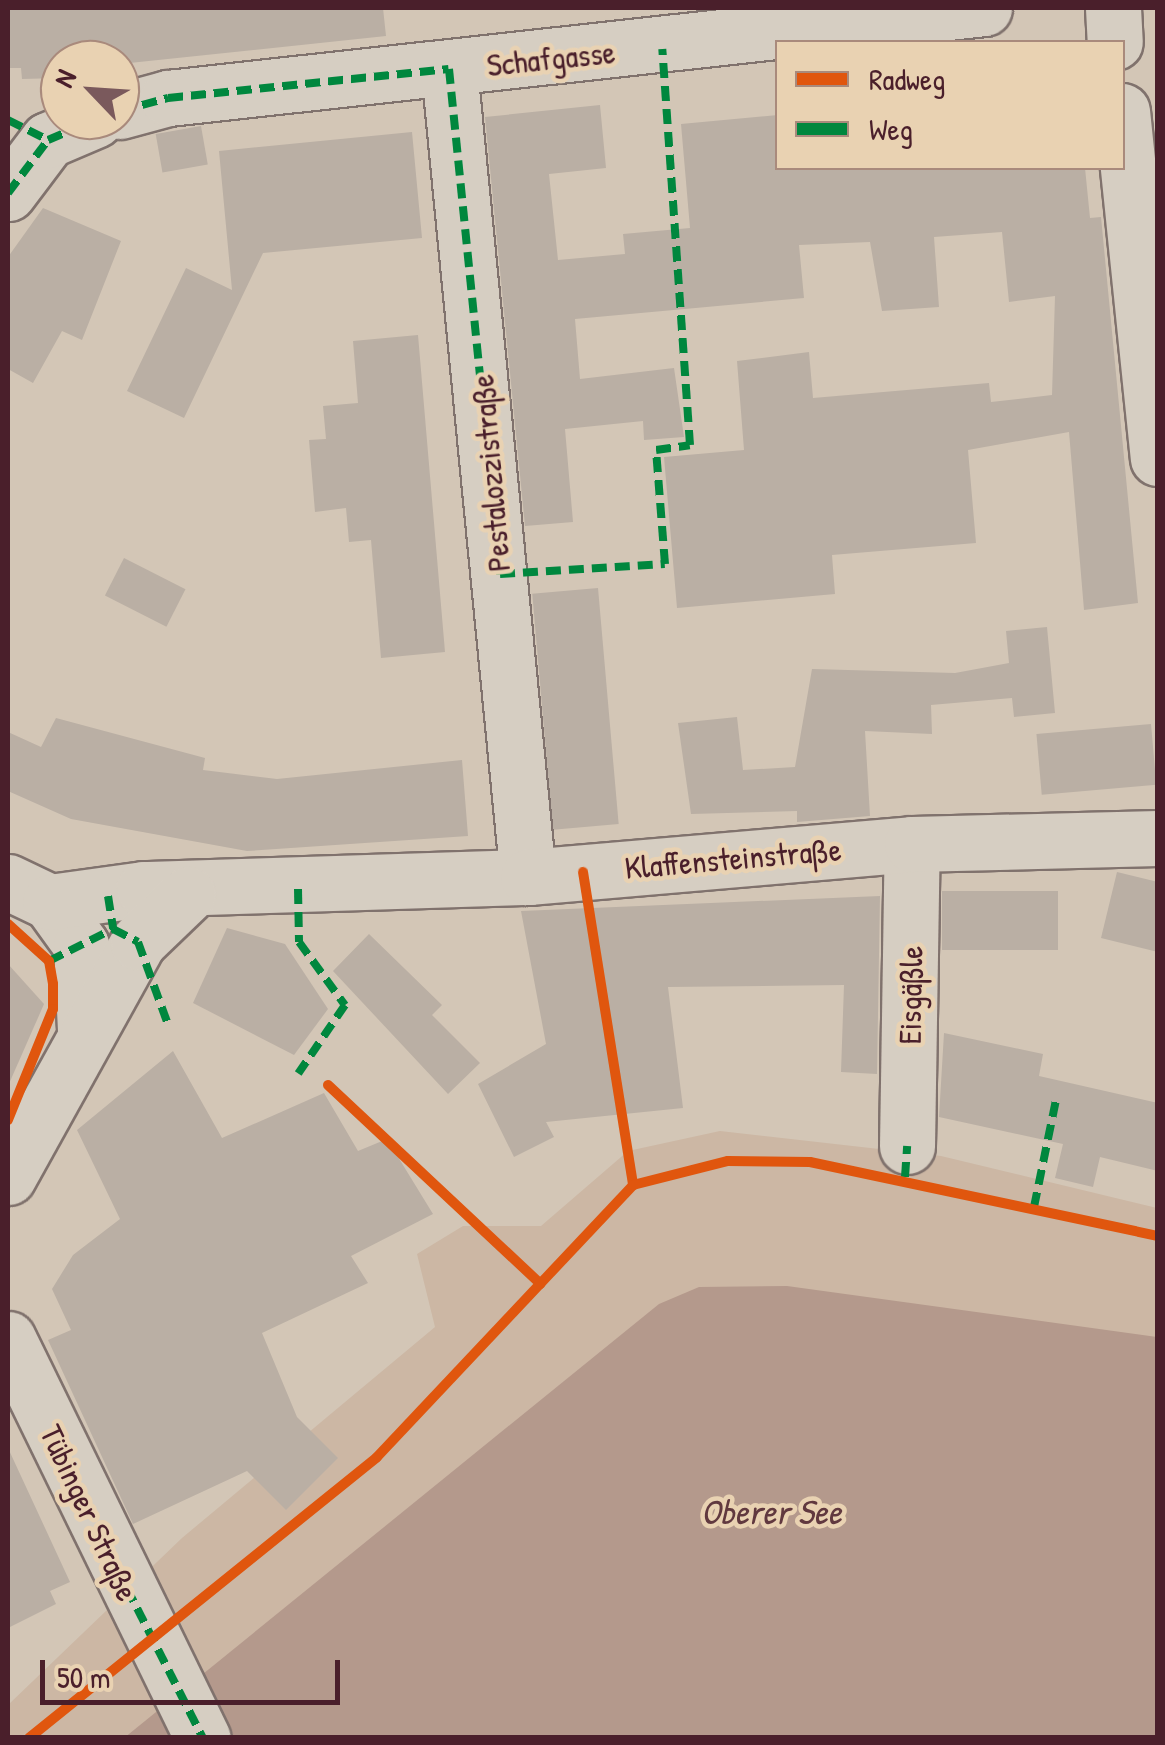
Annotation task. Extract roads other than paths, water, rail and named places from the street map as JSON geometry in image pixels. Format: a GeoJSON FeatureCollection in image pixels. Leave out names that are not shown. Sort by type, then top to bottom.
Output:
{"type":"FeatureCollection","features":[{"type":"Feature","properties":{"kind":"street","name":"Schafgasse"},"geometry":{"type":"LineString","coordinates":[[140,109],[448,69],[984,8]]}},
{"type":"Feature","properties":{"kind":"street"},"geometry":{"type":"LineString","coordinates":[[1113,8],[1116,40]]}},
{"type":"Feature","properties":{"kind":"street","name":"Pestalozzistraße"},"geometry":{"type":"LineString","coordinates":[[448,69],[528,878]]}},
{"type":"Feature","properties":{"kind":"street"},"geometry":{"type":"LineString","coordinates":[[8,193],[41,140]]}},
{"type":"Feature","properties":{"kind":"street"},"geometry":{"type":"LineString","coordinates":[[1125,140],[1158,458]]}},
{"type":"Feature","properties":{"kind":"street","name":"Klaffensteinstraße"},"geometry":{"type":"LineString","coordinates":[[29,892],[144,888],[188,894],[528,878],[912,844],[1158,838]]}},
{"type":"Feature","properties":{"kind":"street","name":"Eisgäßle"},"geometry":{"type":"LineString","coordinates":[[906,1146],[912,844]]}},
{"type":"Feature","properties":{"kind":"street"},"geometry":{"type":"LineString","coordinates":[[29,892],[81,946],[86,1031]]}},
{"type":"Feature","properties":{"kind":"street"},"geometry":{"type":"LineString","coordinates":[[8,1177],[86,1031],[154,918],[188,894]]}},
{"type":"Feature","properties":{"kind":"street","name":"Tübinger Straße"},"geometry":{"type":"LineString","coordinates":[[8,1338],[191,1715]]}},
{"type":"Feature","properties":{"kind":"water","name":"Oberer See"},"geometry":{"type":"Polygon","coordinates":[[[787,1286],[1157,1337],[1157,1737],[124,1738],[659,1304],[699,1287],[787,1286]]]}}]}
